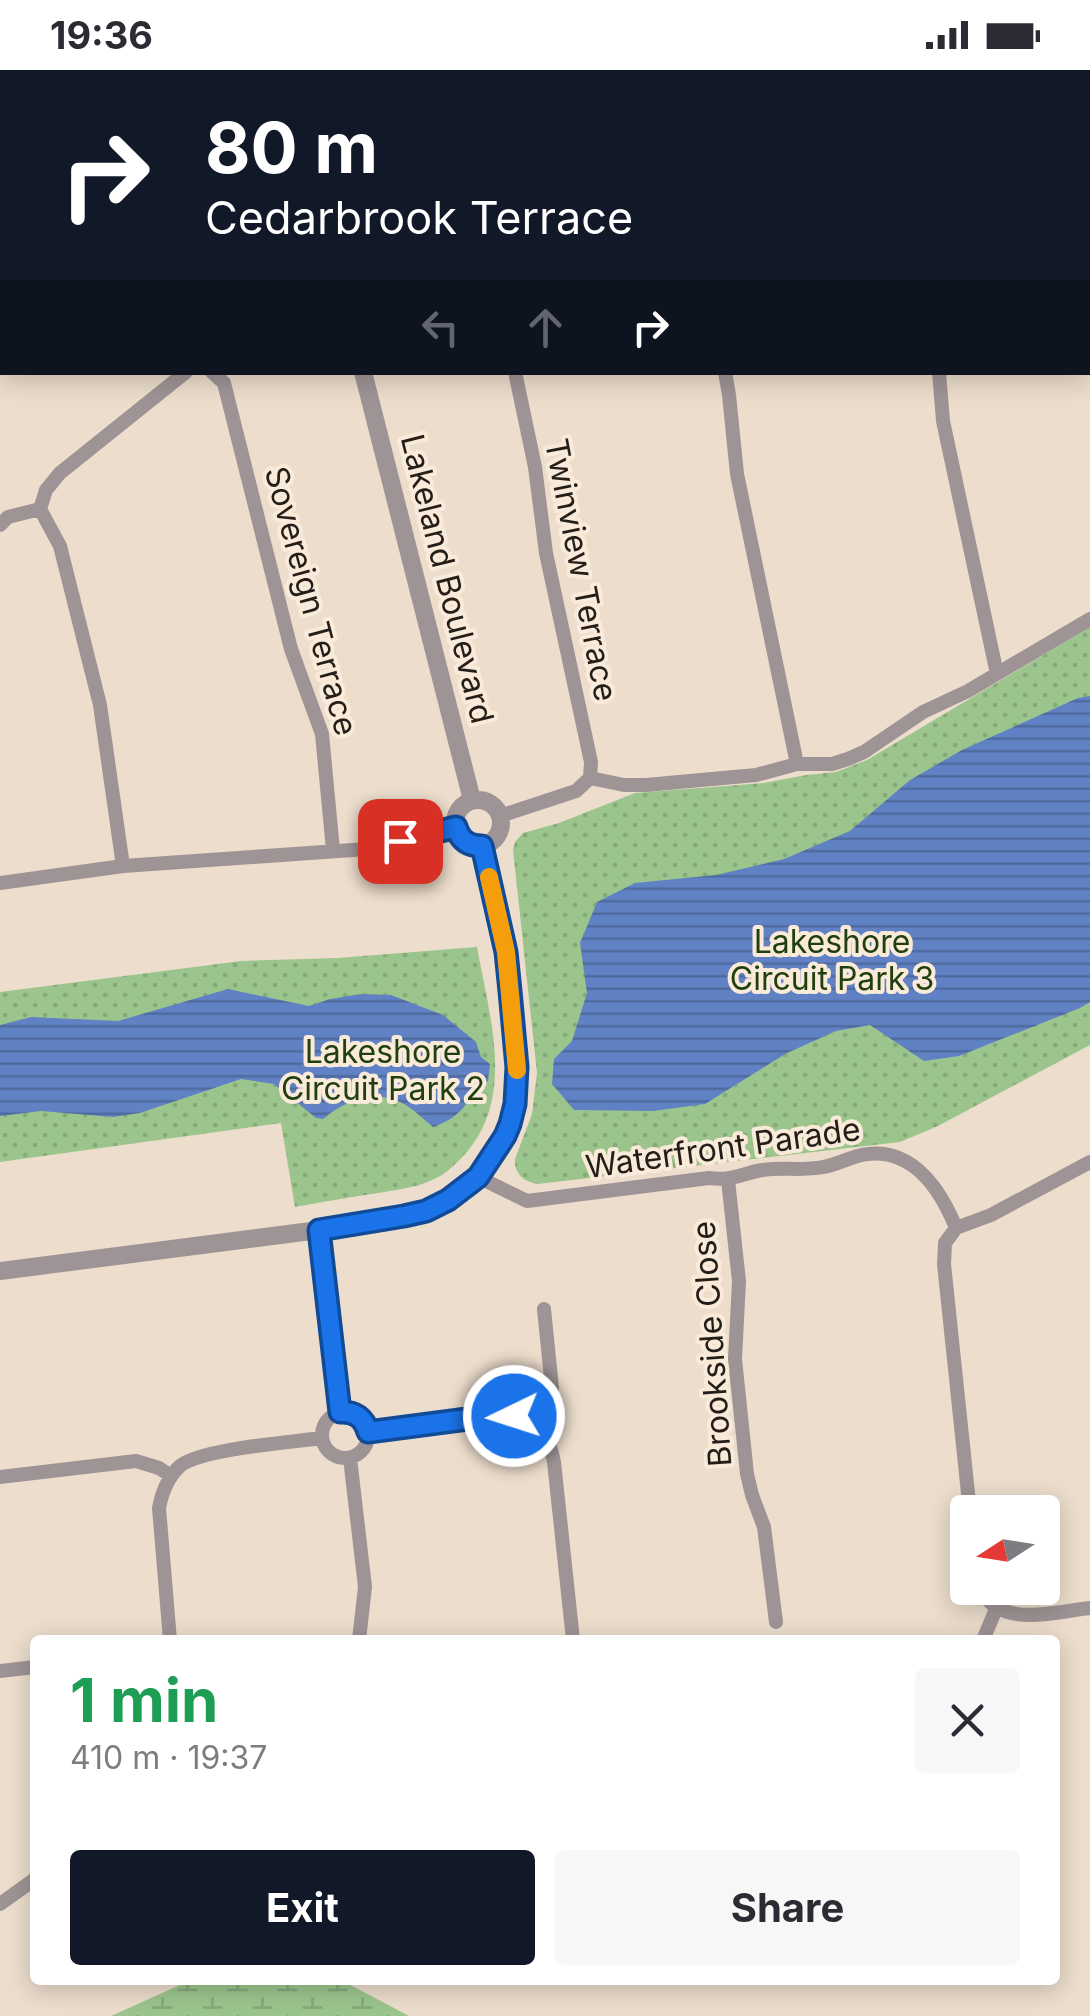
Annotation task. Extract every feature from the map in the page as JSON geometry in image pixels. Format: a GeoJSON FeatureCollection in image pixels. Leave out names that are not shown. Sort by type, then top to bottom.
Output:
{"type":"FeatureCollection","features":[{"type":"Feature","properties":{"kind":"street"},"geometry":{"type":"LineString","coordinates":[[123,866],[100,705],[60,546],[40,509],[46,490],[60,473],[182,375]]}},
{"type":"Feature","properties":{"kind":"street","name":"Sovereign Terrace"},"geometry":{"type":"LineString","coordinates":[[215,375],[224,383],[291,649],[322,734],[334,850]]}},
{"type":"Feature","properties":{"kind":"street","name":"Lakeland Boulevard"},"geometry":{"type":"LineString","coordinates":[[364,375],[472,800]]}},
{"type":"Feature","properties":{"kind":"street","name":"Twinview Terrace"},"geometry":{"type":"LineString","coordinates":[[516,375],[546,552],[591,762],[590,778]]}},
{"type":"Feature","properties":{"kind":"street"},"geometry":{"type":"LineString","coordinates":[[725,375],[738,474],[798,764]]}},
{"type":"Feature","properties":{"kind":"street"},"geometry":{"type":"LineString","coordinates":[[939,375],[943,421],[997,674]]}},
{"type":"Feature","properties":{"kind":"street"},"geometry":{"type":"LineString","coordinates":[[0,525],[8,518],[40,509]]}},
{"type":"Feature","properties":{"kind":"street"},"geometry":{"type":"LineString","coordinates":[[500,816],[576,791],[590,778],[646,785],[756,775],[798,764],[832,764],[864,752],[923,712],[968,691],[1090,619]]}},
{"type":"Feature","properties":{"kind":"street"},"geometry":{"type":"LineString","coordinates":[[472,800],[492,804],[500,816],[499,832],[482,846],[468,844],[456,827],[461,807],[472,800]]}},
{"type":"Feature","properties":{"kind":"street"},"geometry":{"type":"LineString","coordinates":[[0,883],[123,866],[367,849],[456,827]]}},
{"type":"Feature","properties":{"kind":"street"},"geometry":{"type":"LineString","coordinates":[[0,1271],[404,1216],[448,1200],[478,1177],[505,1136],[517,1087],[506,952],[482,846]]}},
{"type":"Feature","properties":{"kind":"street","name":"Waterfront Parade"},"geometry":{"type":"LineString","coordinates":[[478,1177],[527,1201],[709,1178],[728,1180],[761,1170],[805,1170],[868,1154],[911,1164],[922,1172],[956,1228]]}},
{"type":"Feature","properties":{"kind":"street"},"geometry":{"type":"LineString","coordinates":[[968,1495],[945,1244],[956,1228],[992,1215],[1090,1162]]}},
{"type":"Feature","properties":{"kind":"street","name":"Brookside Close"},"geometry":{"type":"LineString","coordinates":[[728,1180],[740,1302],[734,1343],[747,1474],[764,1528],[776,1622]]}},
{"type":"Feature","properties":{"kind":"street"},"geometry":{"type":"LineString","coordinates":[[319,1230],[340,1412]]}},
{"type":"Feature","properties":{"kind":"street"},"geometry":{"type":"LineString","coordinates":[[537,1428],[552,1388],[544,1309]]}},
{"type":"Feature","properties":{"kind":"street"},"geometry":{"type":"LineString","coordinates":[[340,1412],[362,1418],[368,1432],[366,1446],[350,1458],[329,1452],[322,1438],[328,1419],[340,1412]]}},
{"type":"Feature","properties":{"kind":"street"},"geometry":{"type":"LineString","coordinates":[[368,1432],[498,1415],[526,1419],[537,1428],[552,1448],[573,1635]]}},
{"type":"Feature","properties":{"kind":"street"},"geometry":{"type":"LineString","coordinates":[[170,1635],[159,1508],[161,1494],[171,1476],[180,1466],[202,1455],[322,1438]]}},
{"type":"Feature","properties":{"kind":"street"},"geometry":{"type":"LineString","coordinates":[[350,1458],[366,1587],[360,1635]]}},
{"type":"Feature","properties":{"kind":"street"},"geometry":{"type":"LineString","coordinates":[[0,1478],[136,1461],[171,1476]]}},
{"type":"Feature","properties":{"kind":"street"},"geometry":{"type":"LineString","coordinates":[[992,1605],[1018,1615],[1090,1608]]}},
{"type":"Feature","properties":{"kind":"street"},"geometry":{"type":"LineString","coordinates":[[985,1635],[996,1609]]}},
{"type":"Feature","properties":{"kind":"street"},"geometry":{"type":"LineString","coordinates":[[0,1672],[30,1668]]}},
{"type":"Feature","properties":{"kind":"street"},"geometry":{"type":"LineString","coordinates":[[0,1904],[30,1883]]}},
{"type":"Feature","properties":{"kind":"green space","name":"Lakeshore Circuit Park 3"},"geometry":{"type":"Polygon","coordinates":[[[1090,627],[1090,1045],[938,1126],[900,1142],[538,1184],[521,1176],[515,1159],[532,1114],[537,1073],[513,850],[523,833],[635,793],[764,783],[836,772],[867,760],[1090,627]]]}},
{"type":"Feature","properties":{"kind":"green space","name":"Lakeshore Circuit Park 2"},"geometry":{"type":"Polygon","coordinates":[[[477,947],[495,1054],[490,1106],[466,1153],[430,1181],[295,1207],[281,1123],[0,1162],[0,992],[241,961],[477,947]]]}},
{"type":"Feature","properties":{"kind":"green space"},"geometry":{"type":"Polygon","coordinates":[[[180,1985],[350,1985],[409,2016],[111,2016],[180,1985]]]}},
{"type":"Feature","properties":{"kind":"water"},"geometry":{"type":"Polygon","coordinates":[[[1090,696],[1090,1002],[959,1056],[924,1061],[870,1025],[836,1031],[785,1054],[705,1104],[653,1111],[574,1110],[552,1084],[554,1059],[572,1041],[587,993],[580,943],[597,902],[635,883],[716,875],[784,859],[850,831],[910,780],[962,750],[1090,696]]]}},
{"type":"Feature","properties":{"kind":"water"},"geometry":{"type":"Polygon","coordinates":[[[228,989],[309,1006],[361,994],[391,995],[443,1015],[476,1042],[481,1057],[490,1064],[488,1081],[457,1114],[433,1127],[404,1104],[379,1097],[359,1099],[323,1119],[316,1118],[274,1084],[241,1079],[140,1113],[113,1117],[41,1111],[0,1116],[0,1025],[31,1017],[118,1021],[228,989]]]}},
{"type":"Feature","properties":{"kind":"slow traffic"},"geometry":{"type":"LineString","coordinates":[[489,877],[506,952],[517,1070]]}},
{"type":"Feature","properties":{"kind":"route"},"geometry":{"type":"LineString","coordinates":[[400,841],[456,827],[468,844],[482,846],[506,952],[517,1067],[515,1104],[505,1136],[478,1177],[448,1200],[426,1211],[319,1230],[340,1412],[362,1418],[368,1432],[514,1416]]}}]}
